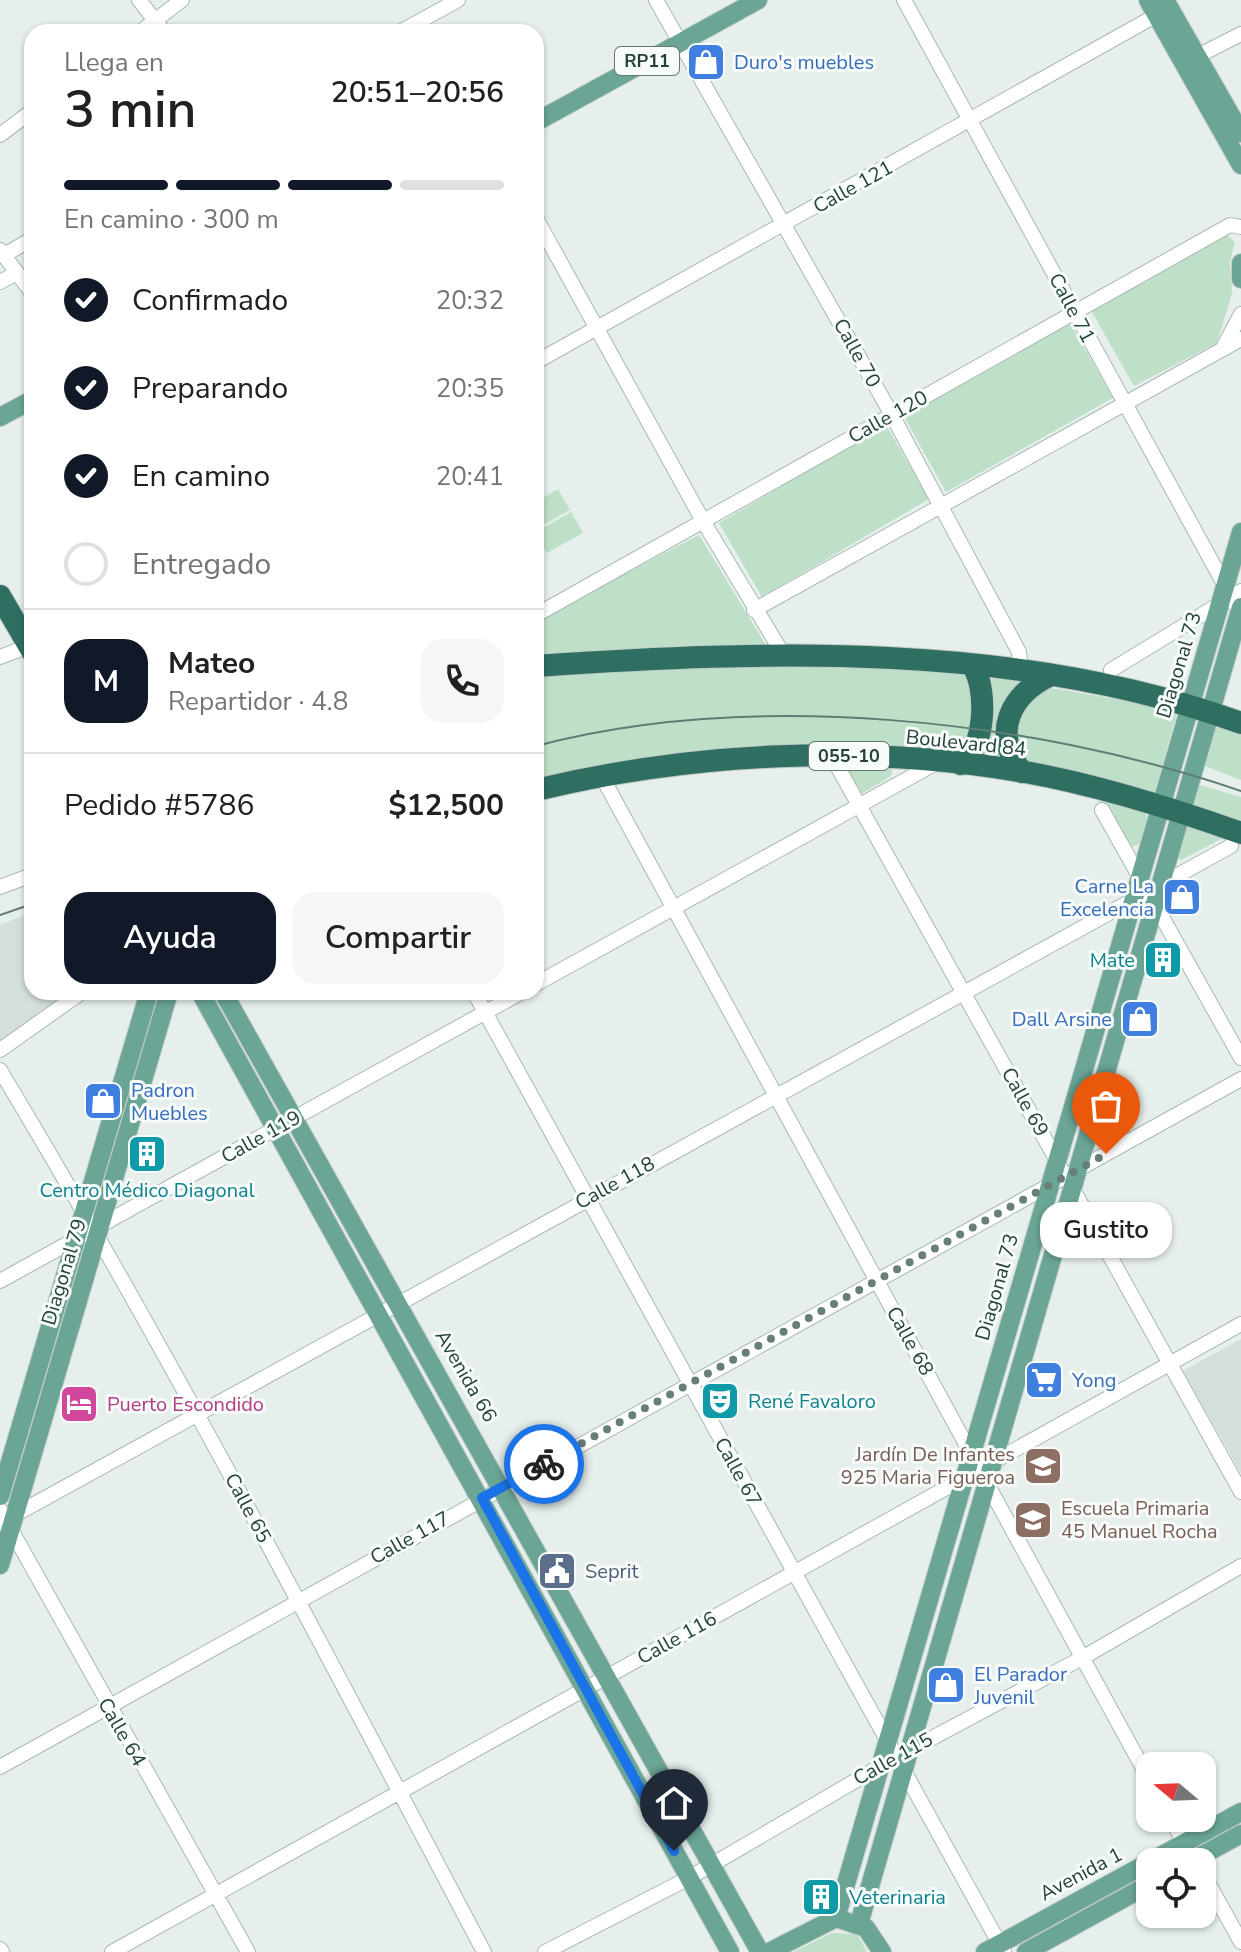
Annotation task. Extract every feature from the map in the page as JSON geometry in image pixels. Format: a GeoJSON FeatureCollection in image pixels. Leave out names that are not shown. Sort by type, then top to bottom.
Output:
{"type":"FeatureCollection","features":[{"type":"Feature","properties":{"kind":"highway"},"geometry":{"type":"LineString","coordinates":[[0,596],[24,635]]}},
{"type":"Feature","properties":{"kind":"highway"},"geometry":{"type":"LineString","coordinates":[[544,665],[659,656],[783,654],[972,665],[1051,675],[1200,709],[1241,723]]}},
{"type":"Feature","properties":{"kind":"highway"},"geometry":{"type":"LineString","coordinates":[[961,764],[974,752],[981,713],[982,683],[972,665]]}},
{"type":"Feature","properties":{"kind":"highway"},"geometry":{"type":"LineString","coordinates":[[1022,772],[1008,750],[1007,718],[1021,693],[1051,675]]}},
{"type":"Feature","properties":{"kind":"highway","name":"Boulevard 84"},"geometry":{"type":"LineString","coordinates":[[544,788],[601,775],[713,762],[831,755],[936,762],[1022,772],[1159,806],[1182,812],[1236,839]]}},
{"type":"Feature","properties":{"kind":"main road","name":"RP11"},"geometry":{"type":"LineString","coordinates":[[544,118],[758,0]]}},
{"type":"Feature","properties":{"kind":"main road"},"geometry":{"type":"LineString","coordinates":[[1159,6],[1190,60],[1241,165]]}},
{"type":"Feature","properties":{"kind":"main road"},"geometry":{"type":"LineString","coordinates":[[1190,60],[1241,133]]}},
{"type":"Feature","properties":{"kind":"main road"},"geometry":{"type":"LineString","coordinates":[[1241,263],[1241,279]]}},
{"type":"Feature","properties":{"kind":"main road"},"geometry":{"type":"LineString","coordinates":[[0,417],[24,407]]}},
{"type":"Feature","properties":{"kind":"main road","name":"Diagonal 73"},"geometry":{"type":"LineString","coordinates":[[1148,889],[1159,806],[1200,709],[1234,601],[1241,532]]}},
{"type":"Feature","properties":{"kind":"main road","name":"Diagonal 73"},"geometry":{"type":"LineString","coordinates":[[836,1918],[895,1758],[1148,889],[1182,812],[1200,709]]}},
{"type":"Feature","properties":{"kind":"main road","name":"Diagonal 79"},"geometry":{"type":"LineString","coordinates":[[0,1496],[147,1000]]}},
{"type":"Feature","properties":{"kind":"main road","name":"Diagonal 79"},"geometry":{"type":"LineString","coordinates":[[0,1565],[6,1519],[98,1230],[167,1000]]}},
{"type":"Feature","properties":{"kind":"main road"},"geometry":{"type":"LineString","coordinates":[[204,1000],[730,1952]]}},
{"type":"Feature","properties":{"kind":"main road","name":"Avenida 66"},"geometry":{"type":"LineString","coordinates":[[227,1000],[760,1952]]}},
{"type":"Feature","properties":{"kind":"main road","name":"Diagonal 73"},"geometry":{"type":"LineString","coordinates":[[859,1924],[895,1758]]}},
{"type":"Feature","properties":{"kind":"main road","name":"Avenida 1"},"geometry":{"type":"LineString","coordinates":[[996,1949],[1241,1812]]}},
{"type":"Feature","properties":{"kind":"main road"},"geometry":{"type":"LineString","coordinates":[[1216,1851],[1241,1834]]}},
{"type":"Feature","properties":{"kind":"main road","name":"Avenida 1"},"geometry":{"type":"LineString","coordinates":[[1026,1952],[1136,1892]]}},
{"type":"Feature","properties":{"kind":"main road"},"geometry":{"type":"LineString","coordinates":[[769,1952],[836,1918],[859,1924],[872,1934],[882,1952]]}},
{"type":"Feature","properties":{"kind":"street"},"geometry":{"type":"LineString","coordinates":[[139,0],[157,24]]}},
{"type":"Feature","properties":{"kind":"street"},"geometry":{"type":"LineString","coordinates":[[161,24],[182,0]]}},
{"type":"Feature","properties":{"kind":"street","name":"Calle 70"},"geometry":{"type":"LineString","coordinates":[[656,0],[892,415],[1019,652],[1021,670]]}},
{"type":"Feature","properties":{"kind":"street","name":"Calle 71"},"geometry":{"type":"LineString","coordinates":[[904,0],[1234,601]]}},
{"type":"Feature","properties":{"kind":"street"},"geometry":{"type":"LineString","coordinates":[[414,24],[455,1]]}},
{"type":"Feature","properties":{"kind":"street","name":"Calle 121"},"geometry":{"type":"LineString","coordinates":[[544,357],[971,121],[1159,6]]}},
{"type":"Feature","properties":{"kind":"street"},"geometry":{"type":"LineString","coordinates":[[1190,60],[1241,34]]}},
{"type":"Feature","properties":{"kind":"street"},"geometry":{"type":"LineString","coordinates":[[0,135],[24,117]]}},
{"type":"Feature","properties":{"kind":"street","name":"Calle 120"},"geometry":{"type":"LineString","coordinates":[[544,610],[1230,225],[1241,227]]}},
{"type":"Feature","properties":{"kind":"street"},"geometry":{"type":"LineString","coordinates":[[544,233],[703,521],[783,654]]}},
{"type":"Feature","properties":{"kind":"street"},"geometry":{"type":"LineString","coordinates":[[24,242],[2,252],[24,282]]}},
{"type":"Feature","properties":{"kind":"street"},"geometry":{"type":"LineString","coordinates":[[0,282],[17,273]]}},
{"type":"Feature","properties":{"kind":"street"},"geometry":{"type":"LineString","coordinates":[[1224,346],[1241,314]]}},
{"type":"Feature","properties":{"kind":"street"},"geometry":{"type":"LineString","coordinates":[[754,610],[1241,339]]}},
{"type":"Feature","properties":{"kind":"street"},"geometry":{"type":"LineString","coordinates":[[1111,670],[1234,601]]}},
{"type":"Feature","properties":{"kind":"street"},"geometry":{"type":"LineString","coordinates":[[0,657],[24,649]]}},
{"type":"Feature","properties":{"kind":"street","name":"Calle 69"},"geometry":{"type":"LineString","coordinates":[[831,755],[1241,1492]]}},
{"type":"Feature","properties":{"kind":"street"},"geometry":{"type":"LineString","coordinates":[[544,980],[936,762]]}},
{"type":"Feature","properties":{"kind":"street","name":"Calle 68"},"geometry":{"type":"LineString","coordinates":[[601,775],[1136,1756]]}},
{"type":"Feature","properties":{"kind":"street"},"geometry":{"type":"LineString","coordinates":[[1102,810],[1241,1058]]}},
{"type":"Feature","properties":{"kind":"street","name":"Calle 118"},"geometry":{"type":"LineString","coordinates":[[6,1519],[1236,839]]}},
{"type":"Feature","properties":{"kind":"street"},"geometry":{"type":"LineString","coordinates":[[0,887],[24,878]]}},
{"type":"Feature","properties":{"kind":"street"},"geometry":{"type":"LineString","coordinates":[[0,1050],[71,1000]]}},
{"type":"Feature","properties":{"kind":"street","name":"Calle 67"},"geometry":{"type":"LineString","coordinates":[[478,1000],[895,1758],[996,1949]]}},
{"type":"Feature","properties":{"kind":"street","name":"Calle 119"},"geometry":{"type":"LineString","coordinates":[[0,1281],[98,1230],[507,1000]]}},
{"type":"Feature","properties":{"kind":"street","name":"Calle 65"},"geometry":{"type":"LineString","coordinates":[[0,1070],[98,1230],[484,1952]]}},
{"type":"Feature","properties":{"kind":"street","name":"Calle 117"},"geometry":{"type":"LineString","coordinates":[[0,1767],[1241,1079]]}},
{"type":"Feature","properties":{"kind":"street","name":"Calle 116"},"geometry":{"type":"LineString","coordinates":[[112,1952],[1241,1324]]}},
{"type":"Feature","properties":{"kind":"street","name":"Calle 64"},"geometry":{"type":"LineString","coordinates":[[6,1519],[107,1705],[248,1952]]}},
{"type":"Feature","properties":{"kind":"street","name":"Calle 115"},"geometry":{"type":"LineString","coordinates":[[545,1952],[689,1878],[895,1758],[1082,1658],[1241,1566]]}},
{"type":"Feature","properties":{"kind":"street"},"geometry":{"type":"LineString","coordinates":[[1178,1832],[1187,1848]]}},
{"type":"Feature","properties":{"kind":"street"},"geometry":{"type":"LineString","coordinates":[[1216,1899],[1241,1942]]}},
{"type":"Feature","properties":{"kind":"shaded area"},"geometry":{"type":"Polygon","coordinates":[[[24,915],[24,1000],[62,1000],[0,1043],[0,925],[24,915]]]}},
{"type":"Feature","properties":{"kind":"shaded area"},"geometry":{"type":"Polygon","coordinates":[[[1241,1339],[1241,1473],[1183,1371],[1241,1339]]]}},
{"type":"Feature","properties":{"kind":"green space"},"geometry":{"type":"Polygon","coordinates":[[[1226,235],[1235,242],[1230,262],[1232,293],[1217,343],[1134,386],[1089,307],[1226,235]]]}},
{"type":"Feature","properties":{"kind":"green space"},"geometry":{"type":"Polygon","coordinates":[[[1068,319],[1113,398],[946,492],[902,413],[1068,319]]]}},
{"type":"Feature","properties":{"kind":"green space"},"geometry":{"type":"Polygon","coordinates":[[[886,425],[929,499],[762,597],[719,523],[886,425]]]}},
{"type":"Feature","properties":{"kind":"green space"},"geometry":{"type":"Polygon","coordinates":[[[558,489],[570,510],[544,525],[544,497],[558,489]]]}},
{"type":"Feature","properties":{"kind":"green space"},"geometry":{"type":"Polygon","coordinates":[[[571,512],[583,533],[547,553],[544,527],[571,512]]]}},
{"type":"Feature","properties":{"kind":"green space"},"geometry":{"type":"Polygon","coordinates":[[[699,535],[767,647],[544,657],[544,616],[699,535]]]}},
{"type":"Feature","properties":{"kind":"green space"},"geometry":{"type":"Polygon","coordinates":[[[800,664],[969,674],[977,678],[968,752],[861,749],[544,782],[544,674],[660,666],[800,664]]]}},
{"type":"Feature","properties":{"kind":"green space"},"geometry":{"type":"Polygon","coordinates":[[[986,678],[1022,682],[1006,764],[978,759],[986,678]]]}},
{"type":"Feature","properties":{"kind":"green space"},"geometry":{"type":"Polygon","coordinates":[[[1051,688],[1178,710],[1154,794],[1053,776],[1024,765],[1014,747],[1016,719],[1029,698],[1051,688]]]}},
{"type":"Feature","properties":{"kind":"green space"},"geometry":{"type":"Polygon","coordinates":[[[1215,720],[1241,731],[1241,780],[1202,765],[1215,720]]]}},
{"type":"Feature","properties":{"kind":"green space"},"geometry":{"type":"Polygon","coordinates":[[[841,764],[893,768],[891,776],[863,793],[854,790],[841,764]]]}},
{"type":"Feature","properties":{"kind":"green space"},"geometry":{"type":"Polygon","coordinates":[[[1197,784],[1241,797],[1241,821],[1191,803],[1197,784]]]}},
{"type":"Feature","properties":{"kind":"green space"},"geometry":{"type":"Polygon","coordinates":[[[1098,799],[1143,810],[1148,819],[1143,841],[1131,848],[1098,799]]]}},
{"type":"Feature","properties":{"kind":"green space"},"geometry":{"type":"Polygon","coordinates":[[[1189,823],[1225,837],[1181,860],[1176,858],[1180,830],[1189,823]]]}},
{"type":"Feature","properties":{"kind":"green space"},"geometry":{"type":"Polygon","coordinates":[[[832,1933],[857,1934],[867,1952],[793,1952],[832,1933]]]}},
{"type":"Feature","properties":{"kind":"tram line"},"geometry":{"type":"LineString","coordinates":[[544,744],[620,729],[708,719],[799,716],[891,720],[983,730],[1073,746],[1160,766],[1241,791]]}},
{"type":"Feature","properties":{"kind":"tram line"},"geometry":{"type":"LineString","coordinates":[[0,915],[24,907]]}},
{"type":"Feature","properties":{"kind":"way so far"},"geometry":{"type":"LineString","coordinates":[[544,1464],[1106,1154]]}},
{"type":"Feature","properties":{"kind":"place","name":"Duro's muebles"},"geometry":{"type":"Point","coordinates":[706,62]}},
{"type":"Feature","properties":{"kind":"place","name":"Carne La Excelencia"},"geometry":{"type":"Point","coordinates":[1182,897]}},
{"type":"Feature","properties":{"kind":"place","name":"Mate"},"geometry":{"type":"Point","coordinates":[1163,960]}},
{"type":"Feature","properties":{"kind":"place","name":"Dall Arsine"},"geometry":{"type":"Point","coordinates":[1140,1019]}},
{"type":"Feature","properties":{"kind":"place","name":"Padron Muebles"},"geometry":{"type":"Point","coordinates":[103,1101]}},
{"type":"Feature","properties":{"kind":"place","name":"Centro Médico Diagonal"},"geometry":{"type":"Point","coordinates":[147,1154]}},
{"type":"Feature","properties":{"kind":"place","name":"Gustito"},"geometry":{"type":"Point","coordinates":[1106,1154]}},
{"type":"Feature","properties":{"kind":"place","name":"Yong"},"geometry":{"type":"Point","coordinates":[1044,1380]}},
{"type":"Feature","properties":{"kind":"place","name":"René Favaloro"},"geometry":{"type":"Point","coordinates":[720,1401]}},
{"type":"Feature","properties":{"kind":"place","name":"Puerto Escondido"},"geometry":{"type":"Point","coordinates":[79,1404]}},
{"type":"Feature","properties":{"kind":"place","name":"Jardín De Infantes 925 Maria Figueroa"},"geometry":{"type":"Point","coordinates":[1043,1466]}},
{"type":"Feature","properties":{"kind":"place","name":"Escuela Primaria 45 Manuel Rocha"},"geometry":{"type":"Point","coordinates":[1033,1520]}},
{"type":"Feature","properties":{"kind":"place","name":"Seprit"},"geometry":{"type":"Point","coordinates":[557,1571]}},
{"type":"Feature","properties":{"kind":"place","name":"El Parador Juvenil"},"geometry":{"type":"Point","coordinates":[946,1685]}},
{"type":"Feature","properties":{"kind":"place","name":"Veterinaria"},"geometry":{"type":"Point","coordinates":[821,1897]}},
{"type":"Feature","properties":{"kind":"route"},"geometry":{"type":"LineString","coordinates":[[544,1464],[482,1498],[674,1851]]}}]}
